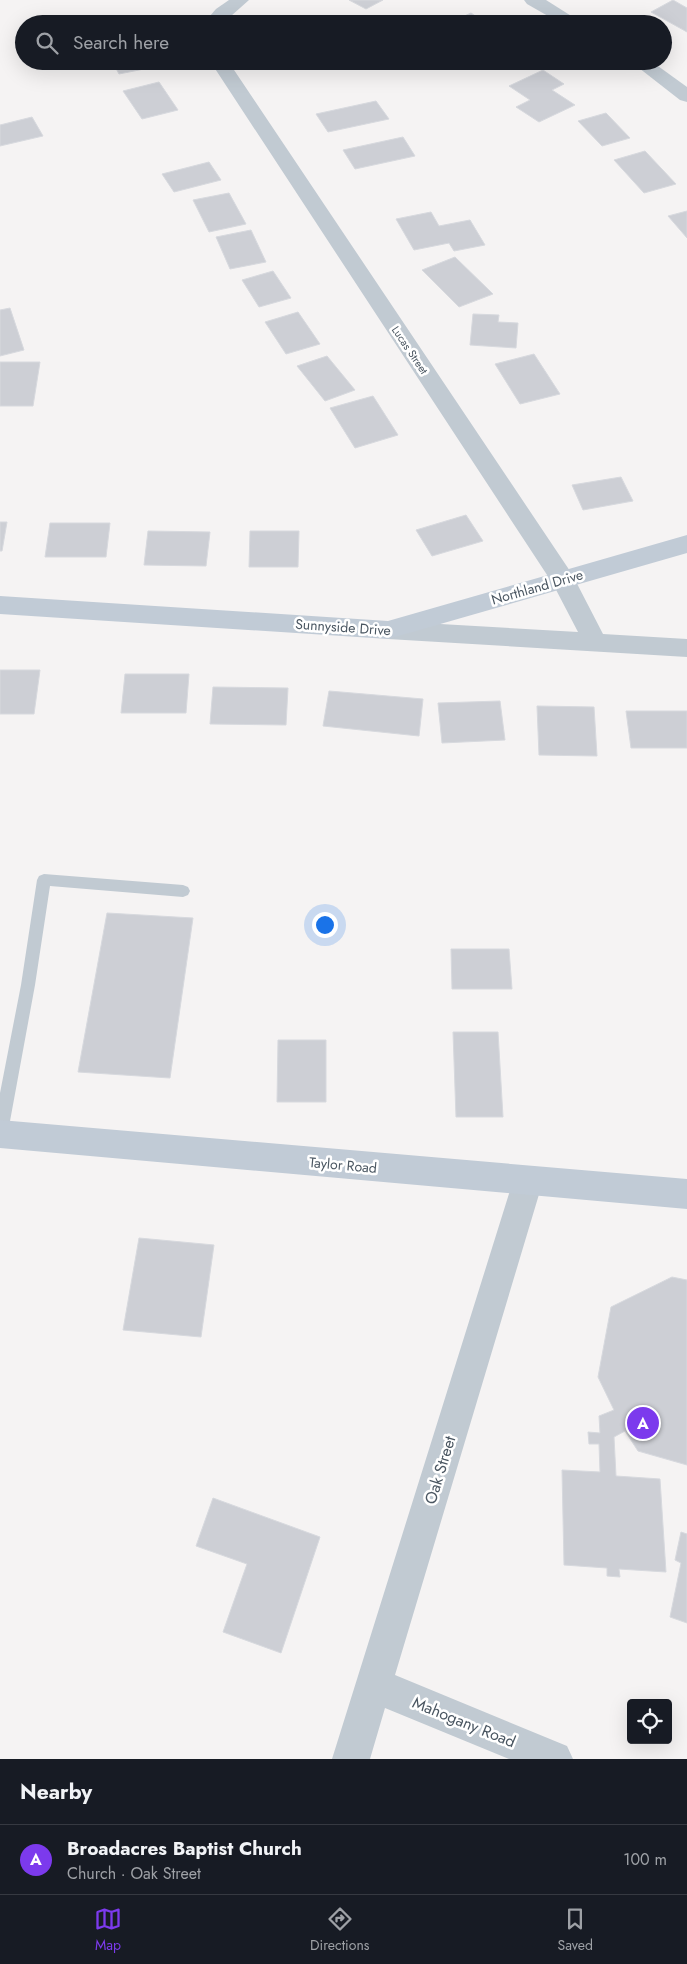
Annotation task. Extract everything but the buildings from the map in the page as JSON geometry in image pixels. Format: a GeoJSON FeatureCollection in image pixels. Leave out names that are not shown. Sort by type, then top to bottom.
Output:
{"type":"FeatureCollection","features":[{"type":"Feature","properties":{"kind":"street"},"geometry":{"type":"LineString","coordinates":[[220,15],[240,0]]}},
{"type":"Feature","properties":{"kind":"street"},"geometry":{"type":"LineString","coordinates":[[533,0],[559,15]]}},
{"type":"Feature","properties":{"kind":"street","name":"Lucas Street"},"geometry":{"type":"LineString","coordinates":[[225,70],[563,580],[594,642]]}},
{"type":"Feature","properties":{"kind":"street"},"geometry":{"type":"LineString","coordinates":[[651,70],[687,96]]}},
{"type":"Feature","properties":{"kind":"street","name":"Northland Drive"},"geometry":{"type":"LineString","coordinates":[[388,630],[687,544]]}},
{"type":"Feature","properties":{"kind":"street","name":"Sunnyside Drive"},"geometry":{"type":"LineString","coordinates":[[0,605],[687,648]]}},
{"type":"Feature","properties":{"kind":"street","name":"Taylor Road"},"geometry":{"type":"LineString","coordinates":[[0,1133],[687,1194]]}},
{"type":"Feature","properties":{"kind":"street","name":"Oak Street"},"geometry":{"type":"LineString","coordinates":[[351,1759],[528,1181]]}},
{"type":"Feature","properties":{"kind":"street","name":"Mahogany Road"},"geometry":{"type":"LineString","coordinates":[[374,1685],[554,1759]]}},
{"type":"Feature","properties":{"kind":"lane"},"geometry":{"type":"LineString","coordinates":[[0,1133],[28,985],[44,880],[183,891]]}},
{"type":"Feature","properties":{"kind":"place","name":"Broadacres Baptist Church"},"geometry":{"type":"Point","coordinates":[643,1423]}}]}
